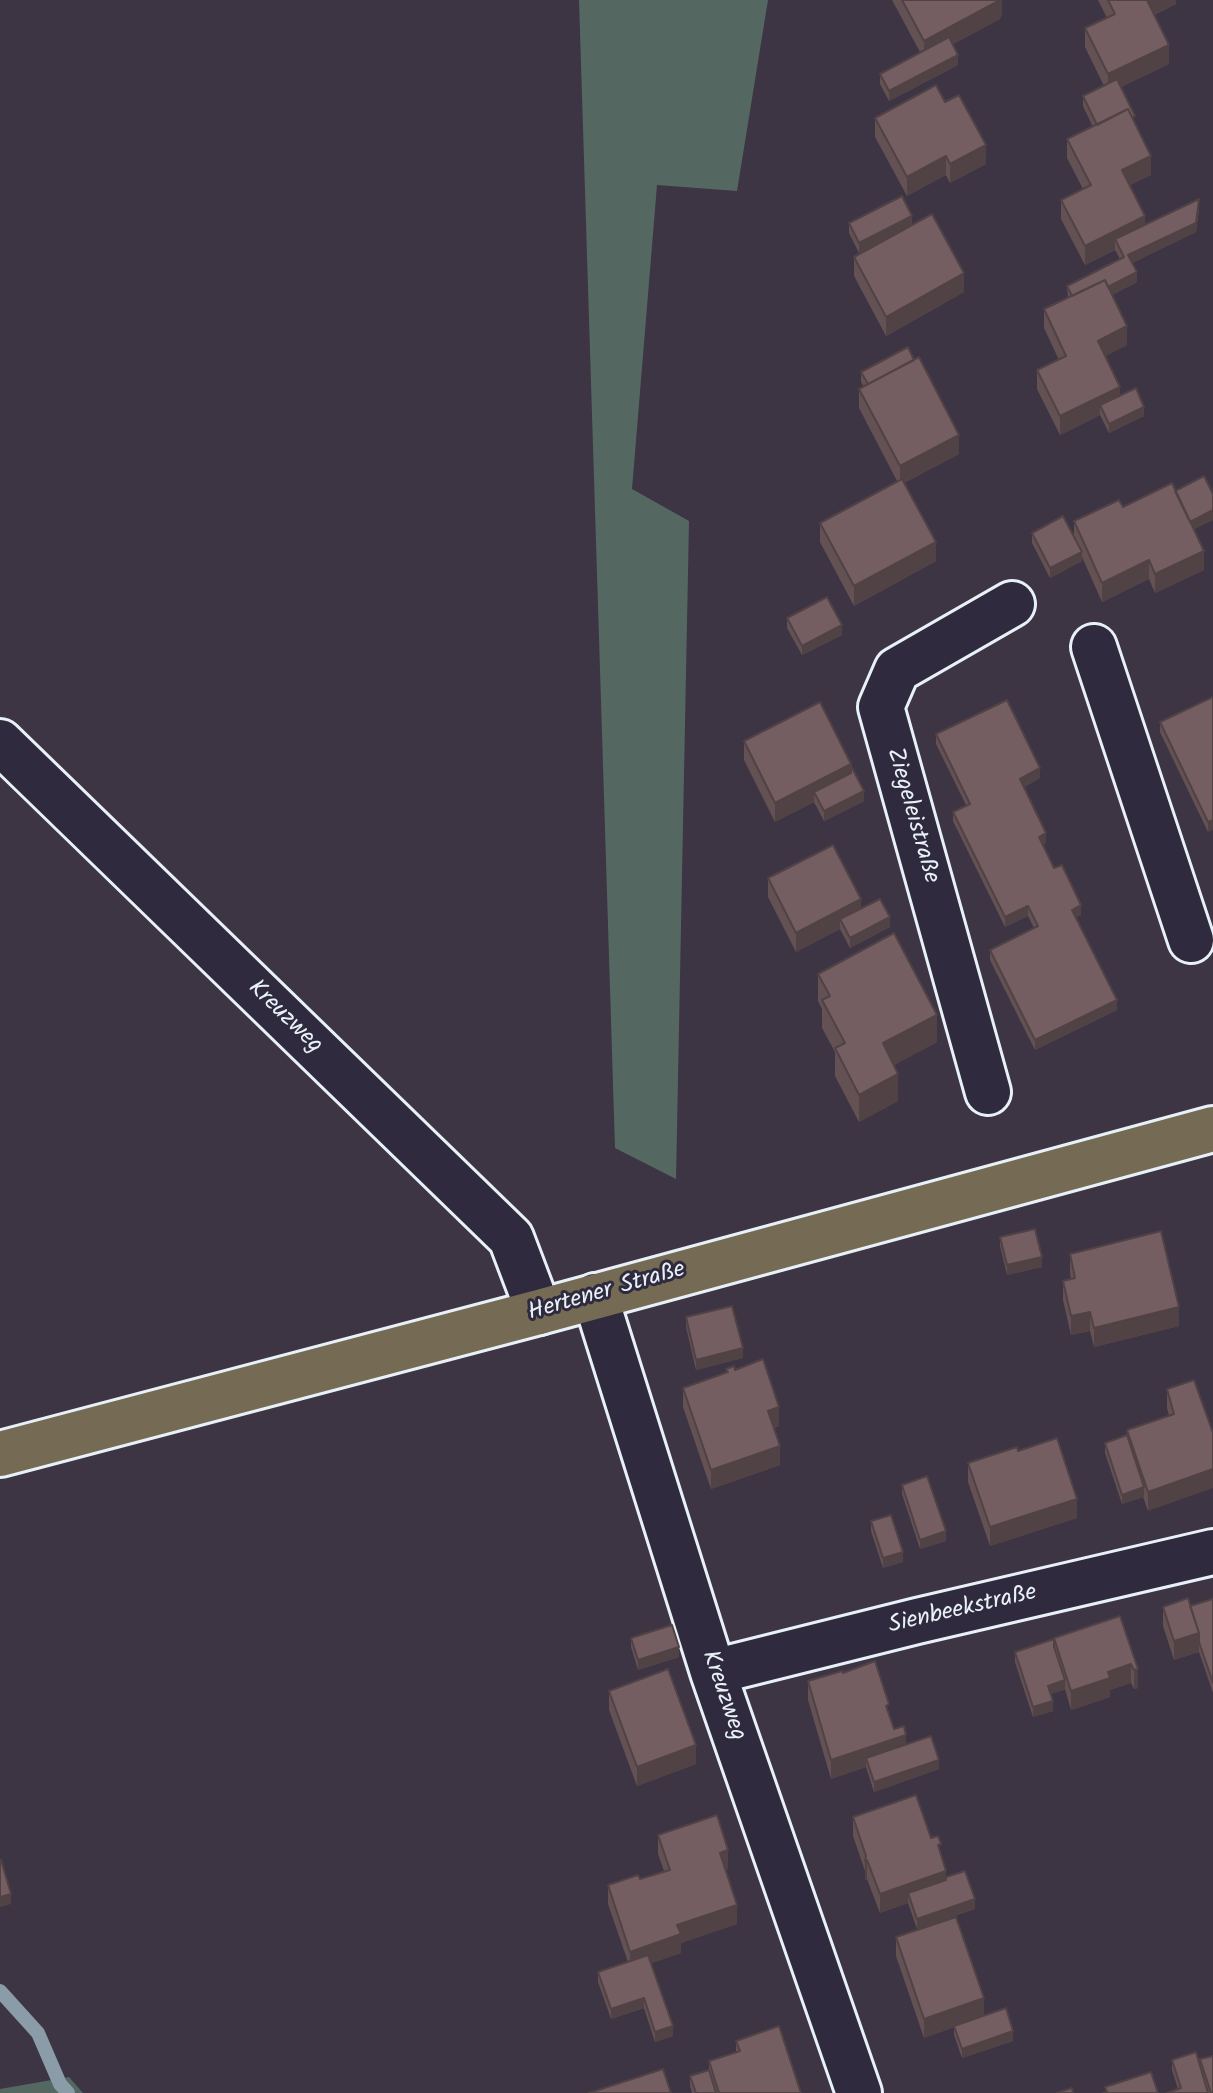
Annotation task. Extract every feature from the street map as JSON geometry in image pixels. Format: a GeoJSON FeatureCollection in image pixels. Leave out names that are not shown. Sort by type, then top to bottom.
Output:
{"type":"FeatureCollection","features":[{"type":"Feature","properties":{"kind":"main road","name":"Hertener Straße"},"geometry":{"type":"LineString","coordinates":[[0,1454],[1213,1129]]}},
{"type":"Feature","properties":{"kind":"street","name":"Ziegeleistraße"},"geometry":{"type":"LineString","coordinates":[[988,1092],[881,707],[897,670],[1012,604]]}},
{"type":"Feature","properties":{"kind":"street"},"geometry":{"type":"LineString","coordinates":[[1094,647],[1191,940]]}},
{"type":"Feature","properties":{"kind":"street","name":"Kreuzweg"},"geometry":{"type":"LineString","coordinates":[[0,742],[511,1238],[539,1312]]}},
{"type":"Feature","properties":{"kind":"street","name":"Kreuzweg"},"geometry":{"type":"LineString","coordinates":[[595,1296],[713,1672],[859,2093]]}},
{"type":"Feature","properties":{"kind":"street","name":"Sienbeekstraße"},"geometry":{"type":"LineString","coordinates":[[713,1672],[1213,1552]]}},
{"type":"Feature","properties":{"kind":"green space"},"geometry":{"type":"Polygon","coordinates":[[[579,0],[768,0],[737,191],[657,185],[632,489],[689,521],[676,1179],[615,1148],[579,0]]]}},
{"type":"Feature","properties":{"kind":"green space"},"geometry":{"type":"Polygon","coordinates":[[[69,2077],[83,2093],[0,2093],[0,2089],[69,2077]]]}},
{"type":"Feature","properties":{"kind":"building"},"geometry":{"type":"Polygon","coordinates":[[[902,0],[1000,0],[924,41],[902,0]]]}},
{"type":"Feature","properties":{"kind":"building"},"geometry":{"type":"Polygon","coordinates":[[[1108,0],[1147,0],[1169,45],[1108,74],[1085,28],[1115,14],[1108,0]]]}},
{"type":"Feature","properties":{"kind":"building"},"geometry":{"type":"Polygon","coordinates":[[[949,37],[958,55],[889,91],[880,74],[949,37]]]}},
{"type":"Feature","properties":{"kind":"building"},"geometry":{"type":"Polygon","coordinates":[[[1117,79],[1135,116],[1132,117],[1128,109],[1097,125],[1083,96],[1117,79]]]}},
{"type":"Feature","properties":{"kind":"building"},"geometry":{"type":"Polygon","coordinates":[[[936,85],[945,102],[959,95],[986,145],[950,164],[946,156],[907,177],[875,118],[936,85]]]}},
{"type":"Feature","properties":{"kind":"building"},"geometry":{"type":"Polygon","coordinates":[[[1128,109],[1151,156],[1122,170],[1145,216],[1085,246],[1061,200],[1091,185],[1067,139],[1128,109]]]}},
{"type":"Feature","properties":{"kind":"building"},"geometry":{"type":"Polygon","coordinates":[[[902,196],[912,216],[859,243],[849,223],[902,196]]]}},
{"type":"Feature","properties":{"kind":"building"},"geometry":{"type":"Polygon","coordinates":[[[1199,199],[1196,223],[1128,255],[1137,272],[1108,287],[1105,280],[1072,296],[1067,286],[1124,257],[1115,239],[1199,199]]]}},
{"type":"Feature","properties":{"kind":"building"},"geometry":{"type":"Polygon","coordinates":[[[932,214],[964,273],[886,317],[854,257],[932,214]]]}},
{"type":"Feature","properties":{"kind":"building"},"geometry":{"type":"Polygon","coordinates":[[[1105,280],[1127,326],[1098,341],[1120,387],[1060,416],[1037,370],[1066,356],[1044,309],[1105,280]]]}},
{"type":"Feature","properties":{"kind":"building"},"geometry":{"type":"Polygon","coordinates":[[[908,347],[914,360],[868,384],[861,372],[908,347]]]}},
{"type":"Feature","properties":{"kind":"building"},"geometry":{"type":"Polygon","coordinates":[[[919,357],[959,435],[900,466],[859,389],[919,357]]]}},
{"type":"Feature","properties":{"kind":"building"},"geometry":{"type":"Polygon","coordinates":[[[1136,388],[1144,407],[1109,424],[1100,405],[1136,388]]]}},
{"type":"Feature","properties":{"kind":"building"},"geometry":{"type":"Polygon","coordinates":[[[1204,476],[1213,494],[1213,510],[1190,522],[1175,491],[1204,476]]]}},
{"type":"Feature","properties":{"kind":"building"},"geometry":{"type":"Polygon","coordinates":[[[902,479],[936,542],[854,586],[820,523],[902,479]]]}},
{"type":"Feature","properties":{"kind":"building"},"geometry":{"type":"Polygon","coordinates":[[[1172,483],[1204,551],[1155,574],[1149,560],[1102,583],[1074,521],[1119,500],[1123,507],[1172,483]]]}},
{"type":"Feature","properties":{"kind":"building"},"geometry":{"type":"Polygon","coordinates":[[[1063,516],[1082,552],[1050,568],[1032,533],[1063,516]]]}},
{"type":"Feature","properties":{"kind":"building"},"geometry":{"type":"Polygon","coordinates":[[[827,597],[842,625],[802,646],[787,618],[827,597]]]}},
{"type":"Feature","properties":{"kind":"building"},"geometry":{"type":"Polygon","coordinates":[[[1213,697],[1213,820],[1208,822],[1160,722],[1213,697]]]}},
{"type":"Feature","properties":{"kind":"building"},"geometry":{"type":"Polygon","coordinates":[[[1007,700],[1040,768],[1020,779],[1046,833],[1039,837],[1054,868],[1062,865],[1081,905],[1072,910],[1117,1000],[1035,1040],[990,950],[1038,926],[1028,906],[1005,917],[953,812],[970,804],[936,734],[1007,700]]]}},
{"type":"Feature","properties":{"kind":"building"},"geometry":{"type":"Polygon","coordinates":[[[820,702],[851,764],[775,803],[744,741],[820,702]]]}},
{"type":"Feature","properties":{"kind":"building"},"geometry":{"type":"Polygon","coordinates":[[[851,766],[864,791],[824,811],[814,792],[851,773],[851,766]]]}},
{"type":"Feature","properties":{"kind":"building"},"geometry":{"type":"Polygon","coordinates":[[[833,845],[861,899],[796,933],[768,878],[833,845]]]}},
{"type":"Feature","properties":{"kind":"building"},"geometry":{"type":"Polygon","coordinates":[[[880,899],[890,917],[850,938],[840,919],[880,899]]]}},
{"type":"Feature","properties":{"kind":"building"},"geometry":{"type":"Polygon","coordinates":[[[894,933],[937,1015],[883,1043],[898,1074],[859,1095],[835,1048],[845,1043],[822,1000],[830,996],[818,974],[894,933]]]}},
{"type":"Feature","properties":{"kind":"building"},"geometry":{"type":"Polygon","coordinates":[[[1035,1229],[1042,1257],[1007,1265],[1000,1237],[1035,1229]]]}},
{"type":"Feature","properties":{"kind":"building"},"geometry":{"type":"Polygon","coordinates":[[[1161,1231],[1179,1307],[1094,1328],[1090,1312],[1071,1316],[1063,1281],[1075,1278],[1070,1254],[1161,1231]]]}},
{"type":"Feature","properties":{"kind":"building"},"geometry":{"type":"Polygon","coordinates":[[[732,1306],[743,1348],[696,1360],[686,1317],[732,1306]]]}},
{"type":"Feature","properties":{"kind":"building"},"geometry":{"type":"Polygon","coordinates":[[[763,1359],[779,1407],[768,1411],[780,1446],[711,1470],[683,1388],[728,1372],[726,1369],[734,1366],[735,1370],[763,1359]]]}},
{"type":"Feature","properties":{"kind":"building"},"geometry":{"type":"Polygon","coordinates":[[[1194,1380],[1213,1433],[1213,1469],[1148,1492],[1127,1430],[1174,1414],[1167,1389],[1194,1380]]]}},
{"type":"Feature","properties":{"kind":"building"},"geometry":{"type":"Polygon","coordinates":[[[1127,1435],[1144,1487],[1122,1495],[1105,1443],[1127,1435]]]}},
{"type":"Feature","properties":{"kind":"building"},"geometry":{"type":"Polygon","coordinates":[[[1057,1438],[1077,1499],[990,1527],[968,1463],[1057,1438]]]}},
{"type":"Feature","properties":{"kind":"building"},"geometry":{"type":"Polygon","coordinates":[[[927,1476],[946,1531],[920,1540],[902,1485],[927,1476]]]}},
{"type":"Feature","properties":{"kind":"building"},"geometry":{"type":"Polygon","coordinates":[[[891,1515],[903,1552],[883,1558],[871,1521],[891,1515]]]}},
{"type":"Feature","properties":{"kind":"building"},"geometry":{"type":"Polygon","coordinates":[[[1188,1598],[1199,1633],[1174,1641],[1163,1607],[1188,1598]]]}},
{"type":"Feature","properties":{"kind":"building"},"geometry":{"type":"Polygon","coordinates":[[[1213,1599],[1213,1683],[1190,1606],[1213,1599]]]}},
{"type":"Feature","properties":{"kind":"building"},"geometry":{"type":"Polygon","coordinates":[[[1120,1616],[1138,1669],[1134,1670],[1131,1664],[1108,1672],[1110,1678],[1071,1691],[1054,1638],[1120,1616]]]}},
{"type":"Feature","properties":{"kind":"building"},"geometry":{"type":"Polygon","coordinates":[[[672,1625],[679,1647],[638,1660],[631,1638],[672,1625]]]}},
{"type":"Feature","properties":{"kind":"building"},"geometry":{"type":"Polygon","coordinates":[[[1054,1639],[1065,1680],[1048,1686],[1053,1701],[1033,1707],[1015,1652],[1054,1639]]]}},
{"type":"Feature","properties":{"kind":"building"},"geometry":{"type":"Polygon","coordinates":[[[875,1661],[894,1729],[904,1726],[906,1735],[831,1760],[808,1681],[875,1661]]]}},
{"type":"Feature","properties":{"kind":"building"},"geometry":{"type":"Polygon","coordinates":[[[668,1669],[696,1745],[637,1767],[609,1691],[668,1669]]]}},
{"type":"Feature","properties":{"kind":"building"},"geometry":{"type":"Polygon","coordinates":[[[931,1736],[939,1760],[874,1782],[866,1758],[931,1736]]]}},
{"type":"Feature","properties":{"kind":"building"},"geometry":{"type":"Polygon","coordinates":[[[916,1795],[931,1838],[938,1836],[946,1871],[880,1894],[865,1861],[853,1817],[916,1795]]]}},
{"type":"Feature","properties":{"kind":"building"},"geometry":{"type":"Polygon","coordinates":[[[717,1815],[728,1850],[720,1853],[737,1905],[677,1925],[681,1934],[630,1952],[608,1885],[638,1875],[640,1879],[670,1870],[658,1835],[717,1815]]]}},
{"type":"Feature","properties":{"kind":"building"},"geometry":{"type":"Polygon","coordinates":[[[0,1860],[11,1894],[0,1897],[0,1860]]]}},
{"type":"Feature","properties":{"kind":"building"},"geometry":{"type":"Polygon","coordinates":[[[965,1871],[975,1899],[917,1919],[908,1893],[965,1871]]]}},
{"type":"Feature","properties":{"kind":"building"},"geometry":{"type":"Polygon","coordinates":[[[956,1917],[984,1998],[924,2019],[896,1937],[956,1917]]]}},
{"type":"Feature","properties":{"kind":"building"},"geometry":{"type":"Polygon","coordinates":[[[648,1955],[673,2026],[655,2032],[644,1998],[611,2009],[598,1972],[648,1955]]]}},
{"type":"Feature","properties":{"kind":"building"},"geometry":{"type":"Polygon","coordinates":[[[1006,2008],[1013,2031],[962,2049],[954,2026],[1006,2008]]]}},
{"type":"Feature","properties":{"kind":"building"},"geometry":{"type":"Polygon","coordinates":[[[779,2026],[801,2093],[719,2093],[709,2061],[740,2051],[736,2041],[779,2026]]]}},
{"type":"Feature","properties":{"kind":"building"},"geometry":{"type":"Polygon","coordinates":[[[1196,2052],[1208,2093],[1167,2093],[1181,2088],[1172,2060],[1196,2052]]]}},
{"type":"Feature","properties":{"kind":"building"},"geometry":{"type":"Polygon","coordinates":[[[1213,2056],[1213,2093],[1211,2093],[1200,2059],[1213,2056]]]}},
{"type":"Feature","properties":{"kind":"building"},"geometry":{"type":"Polygon","coordinates":[[[663,2069],[671,2093],[589,2093],[663,2069]]]}},
{"type":"Feature","properties":{"kind":"building"},"geometry":{"type":"Polygon","coordinates":[[[709,2070],[716,2093],[696,2093],[690,2076],[709,2070]]]}},
{"type":"Feature","properties":{"kind":"building"},"geometry":{"type":"Polygon","coordinates":[[[1151,2072],[1158,2093],[1103,2093],[1107,2092],[1105,2087],[1151,2072]]]}},
{"type":"Feature","properties":{"kind":"waterway"},"geometry":{"type":"LineString","coordinates":[[0,1991],[38,2033],[60,2084],[68,2093]]}}]}
